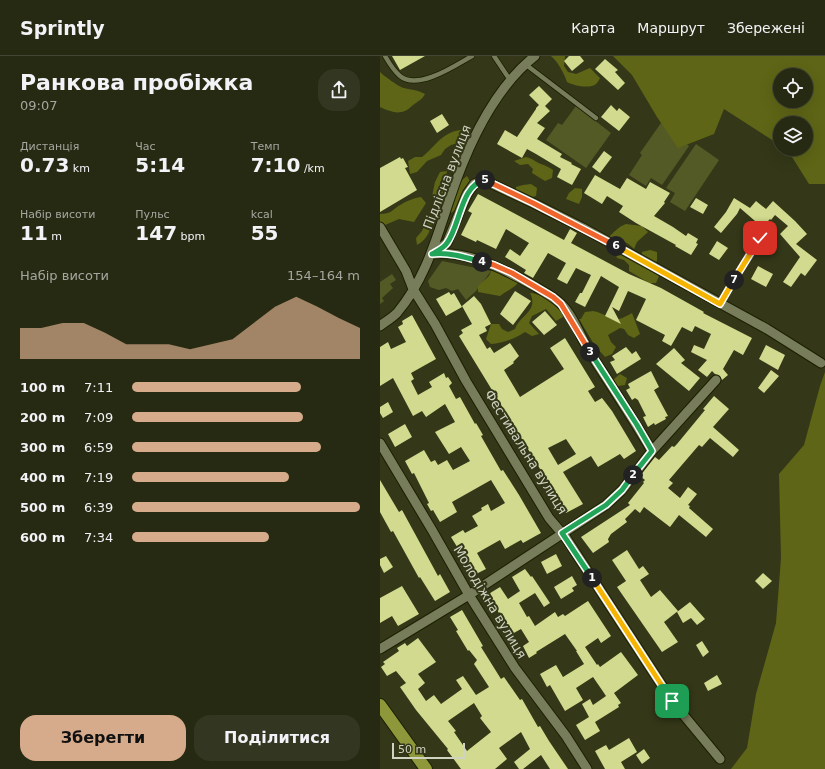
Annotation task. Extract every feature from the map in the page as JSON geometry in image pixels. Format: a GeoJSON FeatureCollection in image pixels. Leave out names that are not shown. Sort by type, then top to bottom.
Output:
{"type":"FeatureCollection","features":[{"type":"Feature","properties":{"kind":"highway"},"geometry":{"type":"LineString","coordinates":[[380,706],[426,769]]}},
{"type":"Feature","properties":{"kind":"street","name":"Підлісна вулиця"},"geometry":{"type":"LineString","coordinates":[[380,326],[396,314],[413,289],[432,254],[451,196],[473,139],[510,80],[535,56]]}},
{"type":"Feature","properties":{"kind":"street"},"geometry":{"type":"LineString","coordinates":[[432,254],[447,243],[467,194],[474,184],[484,180],[583,228],[767,329],[821,363]]}},
{"type":"Feature","properties":{"kind":"street","name":"Фестивальна вулиця"},"geometry":{"type":"LineString","coordinates":[[380,227],[406,271],[413,289],[435,324],[466,381],[549,518],[570,544],[672,701],[720,759]]}},
{"type":"Feature","properties":{"kind":"street"},"geometry":{"type":"LineString","coordinates":[[432,254],[453,254],[494,265],[512,273],[553,297],[561,304],[652,451]]}},
{"type":"Feature","properties":{"kind":"street"},"geometry":{"type":"LineString","coordinates":[[380,649],[469,595],[606,505],[622,490],[652,451],[716,380]]}},
{"type":"Feature","properties":{"kind":"street","name":"Молодіжна вулиця"},"geometry":{"type":"LineString","coordinates":[[380,443],[469,595],[515,668],[566,736],[587,769]]}},
{"type":"Feature","properties":{"kind":"lane"},"geometry":{"type":"LineString","coordinates":[[385,56],[401,77],[412,80],[432,78],[472,56]]}},
{"type":"Feature","properties":{"kind":"lane"},"geometry":{"type":"LineString","coordinates":[[494,56],[510,80]]}},
{"type":"Feature","properties":{"kind":"lane"},"geometry":{"type":"LineString","coordinates":[[525,64],[596,118]]}},
{"type":"Feature","properties":{"kind":"lane"},"geometry":{"type":"LineString","coordinates":[[720,304],[760,238]]}},
{"type":"Feature","properties":{"kind":"green space"},"geometry":{"type":"Polygon","coordinates":[[[551,56],[565,56],[564,66],[568,72],[576,74],[590,68],[600,78],[598,82],[593,86],[578,86],[567,82],[556,61],[551,56]]]}},
{"type":"Feature","properties":{"kind":"green space"},"geometry":{"type":"Polygon","coordinates":[[[613,56],[825,56],[825,184],[809,184],[791,156],[813,156],[813,116],[773,116],[773,140],[724,109],[714,134],[678,148],[657,117],[632,75],[613,56]]]}},
{"type":"Feature","properties":{"kind":"green space"},"geometry":{"type":"Polygon","coordinates":[[[380,72],[402,87],[425,94],[421,99],[405,111],[393,112],[380,107],[380,72]]]}},
{"type":"Feature","properties":{"kind":"green space"},"geometry":{"type":"Polygon","coordinates":[[[576,106],[611,133],[586,168],[546,140],[558,123],[562,125],[576,106]]]}},
{"type":"Feature","properties":{"kind":"green space"},"geometry":{"type":"Polygon","coordinates":[[[661,123],[689,146],[662,185],[651,178],[646,186],[629,175],[642,155],[640,153],[661,123]]]}},
{"type":"Feature","properties":{"kind":"green space"},"geometry":{"type":"Polygon","coordinates":[[[460,130],[466,134],[465,141],[451,145],[445,149],[441,155],[427,161],[417,172],[410,174],[408,161],[415,157],[422,157],[443,137],[460,130]]]}},
{"type":"Feature","properties":{"kind":"green space"},"geometry":{"type":"Polygon","coordinates":[[[696,144],[719,160],[685,211],[670,202],[675,193],[666,188],[696,144]]]}},
{"type":"Feature","properties":{"kind":"green space"},"geometry":{"type":"Polygon","coordinates":[[[526,157],[553,170],[552,178],[545,181],[532,173],[533,169],[528,164],[520,165],[514,161],[526,157]]]}},
{"type":"Feature","properties":{"kind":"green space"},"geometry":{"type":"Polygon","coordinates":[[[447,171],[443,193],[439,199],[432,196],[435,182],[440,172],[447,171]]]}},
{"type":"Feature","properties":{"kind":"green space"},"geometry":{"type":"Polygon","coordinates":[[[467,176],[471,183],[457,209],[451,213],[454,192],[459,183],[467,176]]]}},
{"type":"Feature","properties":{"kind":"green space"},"geometry":{"type":"Polygon","coordinates":[[[531,184],[537,188],[536,196],[529,198],[516,192],[516,187],[531,184]]]}},
{"type":"Feature","properties":{"kind":"green space"},"geometry":{"type":"Polygon","coordinates":[[[575,188],[582,189],[582,197],[579,204],[566,199],[569,193],[575,188]]]}},
{"type":"Feature","properties":{"kind":"green space"},"geometry":{"type":"Polygon","coordinates":[[[421,197],[426,203],[414,222],[399,219],[385,225],[380,222],[380,214],[389,212],[405,202],[421,197]]]}},
{"type":"Feature","properties":{"kind":"green space"},"geometry":{"type":"Polygon","coordinates":[[[435,214],[427,236],[417,245],[416,238],[422,231],[428,217],[435,214]]]}},
{"type":"Feature","properties":{"kind":"green space"},"geometry":{"type":"Polygon","coordinates":[[[626,224],[642,226],[648,232],[637,242],[634,249],[624,242],[608,238],[618,228],[626,224]]]}},
{"type":"Feature","properties":{"kind":"green space"},"geometry":{"type":"Polygon","coordinates":[[[622,250],[641,259],[642,252],[650,250],[657,252],[655,267],[659,276],[656,283],[649,283],[629,271],[629,265],[624,260],[617,258],[615,251],[622,250]]]}},
{"type":"Feature","properties":{"kind":"green space"},"geometry":{"type":"Polygon","coordinates":[[[442,261],[491,271],[476,291],[466,300],[458,289],[452,291],[446,288],[439,290],[430,287],[428,281],[442,261]]]}},
{"type":"Feature","properties":{"kind":"green space"},"geometry":{"type":"Polygon","coordinates":[[[492,269],[505,277],[513,278],[518,283],[500,296],[478,292],[478,286],[489,276],[492,269]]]}},
{"type":"Feature","properties":{"kind":"green space"},"geometry":{"type":"Polygon","coordinates":[[[392,274],[396,280],[390,284],[393,288],[382,298],[384,301],[380,304],[380,282],[392,274]]]}},
{"type":"Feature","properties":{"kind":"green space"},"geometry":{"type":"Polygon","coordinates":[[[530,293],[550,299],[557,303],[560,306],[563,317],[556,321],[546,309],[532,316],[529,323],[539,334],[532,336],[525,332],[509,340],[491,344],[486,339],[491,324],[499,324],[502,329],[508,332],[515,329],[517,324],[531,309],[532,299],[530,293]]]}},
{"type":"Feature","properties":{"kind":"green space"},"geometry":{"type":"Polygon","coordinates":[[[593,311],[614,320],[632,313],[640,334],[634,338],[628,335],[624,329],[620,328],[608,335],[611,342],[616,347],[612,354],[605,357],[595,346],[579,319],[581,319],[585,312],[593,311]]]}},
{"type":"Feature","properties":{"kind":"green space"},"geometry":{"type":"Polygon","coordinates":[[[825,372],[825,769],[731,769],[747,748],[756,694],[776,623],[781,558],[779,474],[804,445],[825,372]]]}},
{"type":"Feature","properties":{"kind":"green space"},"geometry":{"type":"Polygon","coordinates":[[[620,374],[627,378],[625,385],[618,386],[612,382],[620,374]]]}},
{"type":"Feature","properties":{"kind":"building"},"geometry":{"type":"Polygon","coordinates":[[[392,56],[425,56],[400,70],[392,56]]]}},
{"type":"Feature","properties":{"kind":"building"},"geometry":{"type":"Polygon","coordinates":[[[569,56],[580,56],[584,61],[572,71],[564,61],[569,56]]]}},
{"type":"Feature","properties":{"kind":"building"},"geometry":{"type":"Polygon","coordinates":[[[605,59],[618,70],[615,72],[625,83],[618,90],[595,69],[605,59]]]}},
{"type":"Feature","properties":{"kind":"building"},"geometry":{"type":"Polygon","coordinates":[[[539,86],[552,99],[545,106],[550,111],[537,123],[545,128],[537,139],[562,154],[560,157],[581,169],[572,185],[557,177],[561,169],[527,149],[522,158],[497,144],[505,130],[517,137],[539,105],[529,95],[539,86]]]}},
{"type":"Feature","properties":{"kind":"building"},"geometry":{"type":"Polygon","coordinates":[[[611,105],[617,111],[619,108],[630,117],[619,131],[601,117],[611,105]]]}},
{"type":"Feature","properties":{"kind":"building"},"geometry":{"type":"Polygon","coordinates":[[[442,114],[449,125],[437,133],[430,121],[442,114]]]}},
{"type":"Feature","properties":{"kind":"building"},"geometry":{"type":"Polygon","coordinates":[[[604,151],[612,157],[600,173],[592,167],[604,151]]]}},
{"type":"Feature","properties":{"kind":"building"},"geometry":{"type":"Polygon","coordinates":[[[400,157],[401,159],[403,158],[408,167],[405,168],[417,190],[380,212],[380,168],[400,157]]]}},
{"type":"Feature","properties":{"kind":"building"},"geometry":{"type":"Polygon","coordinates":[[[595,175],[620,189],[627,178],[646,189],[650,182],[670,193],[664,202],[665,203],[654,216],[686,236],[688,233],[698,239],[696,243],[698,244],[691,255],[619,212],[623,206],[607,196],[602,204],[584,193],[595,175]]]}},
{"type":"Feature","properties":{"kind":"building"},"geometry":{"type":"Polygon","coordinates":[[[478,194],[564,240],[570,229],[577,233],[571,243],[629,274],[661,288],[704,312],[703,313],[752,338],[743,355],[734,350],[723,369],[728,375],[722,380],[720,376],[712,371],[707,377],[698,370],[707,360],[691,352],[694,345],[704,349],[711,334],[695,326],[692,332],[682,327],[671,346],[662,341],[665,335],[636,320],[646,299],[628,291],[619,311],[612,307],[621,324],[605,316],[619,287],[601,276],[585,307],[575,302],[580,293],[582,293],[591,275],[576,268],[567,284],[557,279],[566,263],[548,253],[533,278],[524,273],[526,270],[505,257],[510,249],[520,256],[529,243],[506,229],[496,249],[477,240],[476,242],[461,235],[472,213],[468,211],[478,194]]]}},
{"type":"Feature","properties":{"kind":"building"},"geometry":{"type":"Polygon","coordinates":[[[696,198],[708,205],[703,214],[690,207],[696,198]]]}},
{"type":"Feature","properties":{"kind":"building"},"geometry":{"type":"Polygon","coordinates":[[[734,198],[750,208],[756,201],[766,209],[773,201],[807,234],[796,244],[817,260],[805,276],[801,273],[791,287],[783,282],[800,257],[780,234],[788,226],[775,215],[762,227],[740,208],[737,214],[721,233],[714,227],[726,212],[734,198]]]}},
{"type":"Feature","properties":{"kind":"building"},"geometry":{"type":"Polygon","coordinates":[[[717,241],[728,248],[719,260],[709,254],[717,241]]]}},
{"type":"Feature","properties":{"kind":"building"},"geometry":{"type":"Polygon","coordinates":[[[758,266],[773,274],[766,287],[751,279],[758,266]]]}},
{"type":"Feature","properties":{"kind":"building"},"geometry":{"type":"Polygon","coordinates":[[[515,291],[531,301],[513,325],[500,314],[515,291]]]}},
{"type":"Feature","properties":{"kind":"building"},"geometry":{"type":"Polygon","coordinates":[[[449,292],[451,295],[454,293],[462,307],[446,316],[436,299],[449,292]]]}},
{"type":"Feature","properties":{"kind":"building"},"geometry":{"type":"Polygon","coordinates":[[[474,296],[481,304],[491,324],[485,327],[487,331],[479,335],[487,349],[490,347],[494,353],[510,343],[519,356],[513,362],[514,363],[504,370],[520,397],[564,369],[550,348],[565,338],[595,387],[588,391],[595,402],[602,398],[612,411],[636,451],[624,459],[620,454],[598,467],[591,456],[563,472],[583,504],[566,513],[459,336],[463,333],[461,330],[472,324],[462,306],[474,296]],[[566,439],[548,448],[558,465],[576,454],[566,439]]]}},
{"type":"Feature","properties":{"kind":"building"},"geometry":{"type":"Polygon","coordinates":[[[545,311],[557,325],[544,335],[532,322],[545,311]]]}},
{"type":"Feature","properties":{"kind":"building"},"geometry":{"type":"Polygon","coordinates":[[[412,315],[436,359],[411,373],[414,379],[411,381],[418,395],[432,387],[429,382],[444,373],[446,378],[448,377],[452,383],[449,386],[456,399],[460,397],[483,435],[481,436],[501,471],[503,470],[541,533],[523,543],[521,540],[505,549],[500,540],[477,553],[486,569],[474,575],[460,549],[459,550],[451,537],[463,530],[465,533],[478,526],[472,516],[482,510],[481,508],[488,504],[491,511],[505,503],[491,480],[452,502],[457,512],[440,522],[433,510],[431,511],[427,504],[429,503],[414,473],[412,474],[405,461],[424,450],[431,462],[435,460],[438,465],[447,460],[453,470],[470,461],[461,447],[449,454],[435,432],[455,422],[445,404],[426,417],[422,411],[413,416],[393,378],[380,386],[380,347],[388,342],[391,349],[406,342],[398,327],[403,324],[402,321],[412,315]]]}},
{"type":"Feature","properties":{"kind":"building"},"geometry":{"type":"Polygon","coordinates":[[[766,345],[785,355],[778,370],[759,359],[766,345]]]}},
{"type":"Feature","properties":{"kind":"building"},"geometry":{"type":"Polygon","coordinates":[[[626,347],[632,354],[636,351],[641,359],[617,374],[610,362],[615,360],[612,356],[626,347]]]}},
{"type":"Feature","properties":{"kind":"building"},"geometry":{"type":"Polygon","coordinates":[[[674,348],[685,360],[681,363],[700,378],[689,391],[656,364],[674,348]]]}},
{"type":"Feature","properties":{"kind":"building"},"geometry":{"type":"Polygon","coordinates":[[[771,370],[779,376],[764,393],[758,388],[771,370]]]}},
{"type":"Feature","properties":{"kind":"building"},"geometry":{"type":"Polygon","coordinates":[[[651,371],[659,387],[654,390],[668,416],[665,417],[666,419],[655,425],[654,423],[648,427],[643,417],[646,416],[638,400],[635,398],[632,400],[626,390],[630,388],[628,384],[651,371]]]}},
{"type":"Feature","properties":{"kind":"building"},"geometry":{"type":"Polygon","coordinates":[[[714,396],[729,409],[713,427],[739,450],[733,457],[710,438],[702,447],[699,445],[669,480],[673,483],[668,488],[680,498],[688,487],[697,494],[688,505],[690,506],[689,508],[713,529],[706,537],[679,515],[670,527],[644,507],[640,513],[635,509],[625,519],[627,522],[611,534],[608,539],[609,542],[593,553],[581,537],[630,505],[628,503],[644,483],[643,482],[645,480],[640,476],[655,457],[659,460],[672,446],[674,447],[677,444],[705,410],[703,409],[714,396]]]}},
{"type":"Feature","properties":{"kind":"building"},"geometry":{"type":"Polygon","coordinates":[[[388,402],[393,412],[383,418],[380,413],[380,407],[388,402]]]}},
{"type":"Feature","properties":{"kind":"building"},"geometry":{"type":"Polygon","coordinates":[[[405,424],[412,437],[395,447],[388,434],[405,424]]]}},
{"type":"Feature","properties":{"kind":"building"},"geometry":{"type":"Polygon","coordinates":[[[380,480],[399,512],[402,510],[438,576],[440,574],[450,592],[435,601],[420,577],[419,578],[393,531],[391,532],[380,512],[380,480]]]}},
{"type":"Feature","properties":{"kind":"building"},"geometry":{"type":"Polygon","coordinates":[[[627,550],[639,569],[643,566],[649,574],[640,580],[651,597],[660,590],[678,611],[664,622],[678,642],[662,652],[617,587],[626,581],[612,560],[627,550]]]}},
{"type":"Feature","properties":{"kind":"building"},"geometry":{"type":"Polygon","coordinates":[[[556,554],[562,566],[547,574],[541,562],[556,554]]]}},
{"type":"Feature","properties":{"kind":"building"},"geometry":{"type":"Polygon","coordinates":[[[386,556],[393,567],[384,573],[380,565],[380,559],[386,556]]]}},
{"type":"Feature","properties":{"kind":"building"},"geometry":{"type":"Polygon","coordinates":[[[525,569],[531,577],[532,576],[550,603],[544,607],[535,593],[519,603],[527,617],[529,616],[535,626],[555,612],[558,617],[563,614],[565,616],[588,601],[611,636],[601,643],[598,638],[585,647],[597,665],[598,664],[600,667],[621,652],[638,675],[614,693],[621,703],[618,705],[619,707],[595,722],[600,731],[585,740],[576,725],[589,717],[582,704],[590,699],[593,705],[606,696],[602,690],[593,677],[576,688],[583,700],[565,711],[550,685],[547,687],[540,674],[556,665],[563,677],[584,664],[577,651],[565,634],[529,658],[523,646],[529,642],[521,629],[512,634],[500,612],[499,613],[487,595],[500,587],[508,599],[520,591],[512,577],[525,569]]]}},
{"type":"Feature","properties":{"kind":"building"},"geometry":{"type":"Polygon","coordinates":[[[763,573],[772,581],[763,589],[755,581],[763,573]]]}},
{"type":"Feature","properties":{"kind":"building"},"geometry":{"type":"Polygon","coordinates":[[[572,576],[577,585],[572,588],[574,591],[561,599],[554,587],[572,576]]]}},
{"type":"Feature","properties":{"kind":"building"},"geometry":{"type":"Polygon","coordinates":[[[402,586],[419,614],[398,626],[392,616],[380,623],[380,598],[402,586]]]}},
{"type":"Feature","properties":{"kind":"building"},"geometry":{"type":"Polygon","coordinates":[[[690,602],[705,619],[697,625],[691,618],[683,623],[677,612],[690,602]]]}},
{"type":"Feature","properties":{"kind":"building"},"geometry":{"type":"Polygon","coordinates":[[[462,610],[483,646],[481,647],[501,679],[504,677],[520,700],[522,699],[538,727],[540,726],[568,769],[550,769],[541,755],[523,769],[519,769],[514,762],[530,749],[521,732],[499,748],[507,759],[495,769],[461,769],[447,750],[448,749],[416,710],[400,687],[406,683],[396,671],[387,676],[381,667],[385,664],[383,662],[399,651],[397,648],[405,643],[407,646],[418,638],[436,662],[418,674],[425,683],[418,689],[426,701],[434,695],[441,704],[462,689],[456,680],[463,676],[476,695],[489,687],[474,664],[477,660],[469,650],[468,651],[456,631],[458,630],[450,617],[462,610]],[[474,703],[448,721],[456,731],[454,732],[467,751],[491,732],[480,718],[482,716],[474,703]]]}},
{"type":"Feature","properties":{"kind":"building"},"geometry":{"type":"Polygon","coordinates":[[[702,641],[709,652],[703,657],[696,645],[702,641]]]}},
{"type":"Feature","properties":{"kind":"building"},"geometry":{"type":"Polygon","coordinates":[[[717,675],[722,684],[708,691],[704,683],[717,675]]]}},
{"type":"Feature","properties":{"kind":"building"},"geometry":{"type":"Polygon","coordinates":[[[629,738],[637,752],[621,762],[625,769],[605,769],[595,751],[606,745],[609,750],[629,738]]]}},
{"type":"Feature","properties":{"kind":"building"},"geometry":{"type":"Polygon","coordinates":[[[644,749],[650,758],[642,764],[636,755],[644,749]]]}},
{"type":"Feature","properties":{"kind":"route"},"geometry":{"type":"LineString","coordinates":[[672,701],[562,533],[606,505],[622,490],[652,451],[589,350],[568,313],[561,304],[553,297],[512,273],[494,265],[453,254],[432,254],[441,249],[447,243],[467,194],[474,184],[484,180],[583,228],[720,304],[760,238]]}}]}
